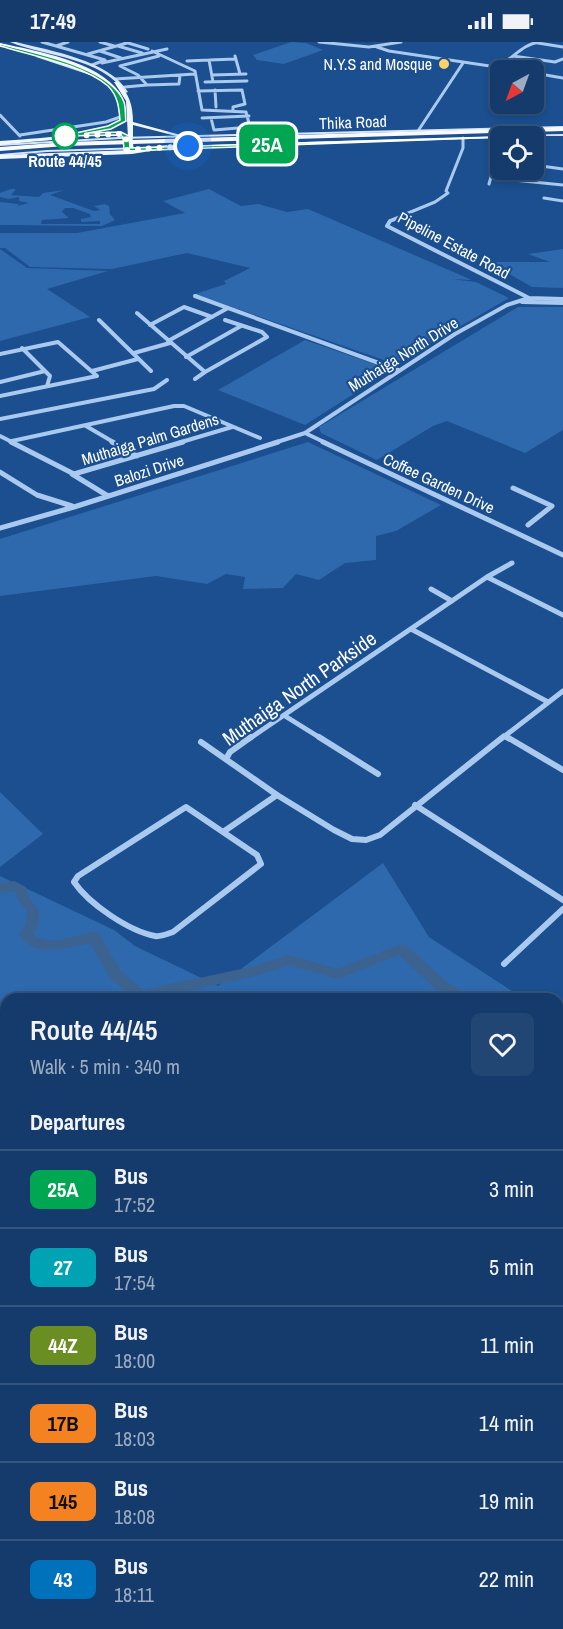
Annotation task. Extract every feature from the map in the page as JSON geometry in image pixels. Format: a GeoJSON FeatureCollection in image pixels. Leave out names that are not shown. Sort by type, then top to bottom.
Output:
{"type":"FeatureCollection","features":[{"type":"Feature","properties":{"kind":"highway","name":"Thika Road"},"geometry":{"type":"LineString","coordinates":[[0,151],[77,146],[563,131]]}},
{"type":"Feature","properties":{"kind":"highway"},"geometry":{"type":"LineString","coordinates":[[333,133],[354,137]]}},
{"type":"Feature","properties":{"kind":"highway","name":"Thika Road"},"geometry":{"type":"LineString","coordinates":[[0,151],[46,145],[187,139],[354,137]]}},
{"type":"Feature","properties":{"kind":"highway"},"geometry":{"type":"LineString","coordinates":[[336,141],[354,137]]}},
{"type":"Feature","properties":{"kind":"main road"},"geometry":{"type":"LineString","coordinates":[[6,42],[87,66],[125,89]]}},
{"type":"Feature","properties":{"kind":"main road"},"geometry":{"type":"LineString","coordinates":[[12,42],[91,65],[115,79],[125,89],[131,107],[132,123],[127,136],[129,150]]}},
{"type":"Feature","properties":{"kind":"main road"},"geometry":{"type":"LineString","coordinates":[[0,44],[72,64],[94,75],[117,93],[122,103],[123,121],[114,126],[65,136]]}},
{"type":"Feature","properties":{"kind":"main road"},"geometry":{"type":"LineString","coordinates":[[132,123],[187,139]]}},
{"type":"Feature","properties":{"kind":"main road","name":"Thika Road"},"geometry":{"type":"LineString","coordinates":[[187,139],[418,131],[563,131]]}},
{"type":"Feature","properties":{"kind":"main road"},"geometry":{"type":"LineString","coordinates":[[544,133],[563,131]]}},
{"type":"Feature","properties":{"kind":"main road"},"geometry":{"type":"LineString","coordinates":[[0,151],[21,138],[111,133],[127,136]]}},
{"type":"Feature","properties":{"kind":"main road","name":"Thika Road"},"geometry":{"type":"LineString","coordinates":[[167,147],[490,137]]}},
{"type":"Feature","properties":{"kind":"main road"},"geometry":{"type":"LineString","coordinates":[[0,151],[11,154],[167,147]]}},
{"type":"Feature","properties":{"kind":"main road"},"geometry":{"type":"LineString","coordinates":[[104,150],[117,152]]}},
{"type":"Feature","properties":{"kind":"main road"},"geometry":{"type":"LineString","coordinates":[[0,151],[117,152],[129,150]]}},
{"type":"Feature","properties":{"kind":"street"},"geometry":{"type":"LineString","coordinates":[[42,42],[105,60],[91,65]]}},
{"type":"Feature","properties":{"kind":"street"},"geometry":{"type":"LineString","coordinates":[[55,46],[68,42]]}},
{"type":"Feature","properties":{"kind":"street"},"geometry":{"type":"LineString","coordinates":[[100,42],[143,54]]}},
{"type":"Feature","properties":{"kind":"street"},"geometry":{"type":"LineString","coordinates":[[88,54],[125,42],[148,49]]}},
{"type":"Feature","properties":{"kind":"street"},"geometry":{"type":"LineString","coordinates":[[319,42],[356,47],[377,47],[401,42]]}},
{"type":"Feature","properties":{"kind":"street"},"geometry":{"type":"LineString","coordinates":[[418,131],[466,61],[499,65],[528,43],[539,42],[563,46]]}},
{"type":"Feature","properties":{"kind":"street"},"geometry":{"type":"LineString","coordinates":[[377,47],[389,51],[490,67]]}},
{"type":"Feature","properties":{"kind":"street"},"geometry":{"type":"LineString","coordinates":[[91,65],[167,49]]}},
{"type":"Feature","properties":{"kind":"street"},"geometry":{"type":"LineString","coordinates":[[99,51],[122,58]]}},
{"type":"Feature","properties":{"kind":"street"},"geometry":{"type":"LineString","coordinates":[[152,51],[192,69],[202,110],[246,112],[249,116],[250,128],[213,129],[211,118]]}},
{"type":"Feature","properties":{"kind":"street"},"geometry":{"type":"LineString","coordinates":[[147,85],[140,77],[120,66],[159,56]]}},
{"type":"Feature","properties":{"kind":"street"},"geometry":{"type":"LineString","coordinates":[[513,56],[555,63],[563,59]]}},
{"type":"Feature","properties":{"kind":"street"},"geometry":{"type":"LineString","coordinates":[[187,61],[235,57],[240,74]]}},
{"type":"Feature","properties":{"kind":"street"},"geometry":{"type":"LineString","coordinates":[[209,60],[213,82]]}},
{"type":"Feature","properties":{"kind":"street"},"geometry":{"type":"LineString","coordinates":[[115,79],[195,74]]}},
{"type":"Feature","properties":{"kind":"street"},"geometry":{"type":"LineString","coordinates":[[212,75],[246,74]]}},
{"type":"Feature","properties":{"kind":"street"},"geometry":{"type":"LineString","coordinates":[[125,89],[147,85],[180,84],[180,75]]}},
{"type":"Feature","properties":{"kind":"street"},"geometry":{"type":"LineString","coordinates":[[544,75],[563,78]]}},
{"type":"Feature","properties":{"kind":"street"},"geometry":{"type":"LineString","coordinates":[[206,82],[247,81]]}},
{"type":"Feature","properties":{"kind":"street"},"geometry":{"type":"LineString","coordinates":[[229,82],[231,89]]}},
{"type":"Feature","properties":{"kind":"street"},"geometry":{"type":"LineString","coordinates":[[215,90],[216,107]]}},
{"type":"Feature","properties":{"kind":"street"},"geometry":{"type":"LineString","coordinates":[[198,91],[242,90],[246,104],[233,107],[233,111]]}},
{"type":"Feature","properties":{"kind":"street"},"geometry":{"type":"LineString","coordinates":[[0,115],[21,138],[123,116]]}},
{"type":"Feature","properties":{"kind":"street"},"geometry":{"type":"LineString","coordinates":[[202,118],[249,116]]}},
{"type":"Feature","properties":{"kind":"street","name":"Pipeline Estate Road"},"geometry":{"type":"LineString","coordinates":[[463,138],[463,148],[446,191],[448,193],[435,202],[390,221],[387,226],[529,298],[563,301]]}},
{"type":"Feature","properties":{"kind":"street"},"geometry":{"type":"LineString","coordinates":[[544,166],[563,169]]}},
{"type":"Feature","properties":{"kind":"street"},"geometry":{"type":"LineString","coordinates":[[489,184],[491,180]]}},
{"type":"Feature","properties":{"kind":"street"},"geometry":{"type":"LineString","coordinates":[[512,180],[563,185]]}},
{"type":"Feature","properties":{"kind":"street"},"geometry":{"type":"LineString","coordinates":[[544,198],[563,201]]}},
{"type":"Feature","properties":{"kind":"street"},"geometry":{"type":"LineString","coordinates":[[195,296],[398,370]]}},
{"type":"Feature","properties":{"kind":"street"},"geometry":{"type":"LineString","coordinates":[[518,302],[529,298],[534,303]]}},
{"type":"Feature","properties":{"kind":"street"},"geometry":{"type":"LineString","coordinates":[[518,302],[563,301]]}},
{"type":"Feature","properties":{"kind":"street","name":"Muthaiga North Drive"},"geometry":{"type":"LineString","coordinates":[[305,433],[455,334],[507,305],[518,302]]}},
{"type":"Feature","properties":{"kind":"street"},"geometry":{"type":"LineString","coordinates":[[150,325],[184,307],[212,317]]}},
{"type":"Feature","properties":{"kind":"street"},"geometry":{"type":"LineString","coordinates":[[134,353],[169,342],[228,308]]}},
{"type":"Feature","properties":{"kind":"street"},"geometry":{"type":"LineString","coordinates":[[137,313],[205,372]]}},
{"type":"Feature","properties":{"kind":"street"},"geometry":{"type":"LineString","coordinates":[[195,379],[267,337],[262,332],[225,320]]}},
{"type":"Feature","properties":{"kind":"street"},"geometry":{"type":"LineString","coordinates":[[99,321],[151,371]]}},
{"type":"Feature","properties":{"kind":"street"},"geometry":{"type":"LineString","coordinates":[[186,357],[241,326]]}},
{"type":"Feature","properties":{"kind":"street"},"geometry":{"type":"LineString","coordinates":[[0,354],[60,342],[96,377],[0,396]]}},
{"type":"Feature","properties":{"kind":"street"},"geometry":{"type":"LineString","coordinates":[[22,348],[50,378],[47,386]]}},
{"type":"Feature","properties":{"kind":"street"},"geometry":{"type":"LineString","coordinates":[[92,371],[138,359]]}},
{"type":"Feature","properties":{"kind":"street"},"geometry":{"type":"LineString","coordinates":[[0,382],[45,371]]}},
{"type":"Feature","properties":{"kind":"street"},"geometry":{"type":"LineString","coordinates":[[0,419],[154,389],[167,380]]}},
{"type":"Feature","properties":{"kind":"street","name":"Muthaiga Palm Gardens"},"geometry":{"type":"LineString","coordinates":[[12,441],[174,406],[184,406],[260,438]]}},
{"type":"Feature","properties":{"kind":"street"},"geometry":{"type":"LineString","coordinates":[[86,425],[137,456]]}},
{"type":"Feature","properties":{"kind":"street","name":"Muthaiga Palm Gardens"},"geometry":{"type":"LineString","coordinates":[[0,436],[72,474],[232,427]]}},
{"type":"Feature","properties":{"kind":"street","name":"Balozi Drive"},"geometry":{"type":"LineString","coordinates":[[0,528],[74,507],[305,433]]}},
{"type":"Feature","properties":{"kind":"street","name":"Coffee Garden Drive"},"geometry":{"type":"LineString","coordinates":[[305,433],[563,555]]}},
{"type":"Feature","properties":{"kind":"street"},"geometry":{"type":"LineString","coordinates":[[0,472],[37,495],[74,507]]}},
{"type":"Feature","properties":{"kind":"street"},"geometry":{"type":"LineString","coordinates":[[72,474],[108,496]]}},
{"type":"Feature","properties":{"kind":"street"},"geometry":{"type":"LineString","coordinates":[[513,488],[552,506],[528,525]]}},
{"type":"Feature","properties":{"kind":"street","name":"Muthaiga North Parkside"},"geometry":{"type":"LineString","coordinates":[[512,563],[487,577],[230,752],[226,759],[277,795],[345,837],[360,840],[380,835],[415,805],[563,691]]}},
{"type":"Feature","properties":{"kind":"street"},"geometry":{"type":"LineString","coordinates":[[487,577],[563,615]]}},
{"type":"Feature","properties":{"kind":"street"},"geometry":{"type":"LineString","coordinates":[[431,589],[452,601]]}},
{"type":"Feature","properties":{"kind":"street"},"geometry":{"type":"LineString","coordinates":[[411,629],[548,702]]}},
{"type":"Feature","properties":{"kind":"street"},"geometry":{"type":"LineString","coordinates":[[285,716],[378,774]]}},
{"type":"Feature","properties":{"kind":"street"},"geometry":{"type":"LineString","coordinates":[[504,736],[563,770]]}},
{"type":"Feature","properties":{"kind":"street"},"geometry":{"type":"LineString","coordinates":[[201,742],[226,759]]}},
{"type":"Feature","properties":{"kind":"street"},"geometry":{"type":"LineString","coordinates":[[224,832],[277,795]]}},
{"type":"Feature","properties":{"kind":"street"},"geometry":{"type":"LineString","coordinates":[[415,805],[563,900]]}},
{"type":"Feature","properties":{"kind":"street"},"geometry":{"type":"LineString","coordinates":[[186,807],[224,832],[256,855],[261,860],[261,864],[164,936],[142,931],[106,910],[74,882],[87,870],[186,807]]}},
{"type":"Feature","properties":{"kind":"street"},"geometry":{"type":"LineString","coordinates":[[504,964],[563,909]]}},
{"type":"Feature","properties":{"kind":"shaded area"},"geometry":{"type":"Polygon","coordinates":[[[291,42],[306,43],[323,50],[284,64],[257,60],[253,55],[291,42]]]}},
{"type":"Feature","properties":{"kind":"shaded area"},"geometry":{"type":"Polygon","coordinates":[[[16,189],[11,195],[39,197],[43,193],[64,190],[50,195],[94,211],[100,210],[94,206],[105,204],[109,206],[110,214],[115,220],[102,226],[0,225],[0,202],[19,204],[17,206],[29,203],[19,201],[19,197],[9,199],[0,197],[0,193],[16,189]],[[65,208],[62,212],[69,218],[42,220],[41,224],[100,224],[100,221],[81,222],[81,219],[91,217],[90,214],[73,208],[65,208]]]}},
{"type":"Feature","properties":{"kind":"shaded area"},"geometry":{"type":"Polygon","coordinates":[[[209,189],[241,206],[258,204],[287,212],[308,209],[472,280],[451,279],[476,282],[509,298],[395,364],[195,294],[226,284],[224,281],[250,268],[187,253],[112,269],[30,267],[5,248],[0,248],[0,233],[77,233],[185,213],[163,201],[209,189]]]}},
{"type":"Feature","properties":{"kind":"shaded area"},"geometry":{"type":"Polygon","coordinates":[[[0,249],[27,268],[108,271],[47,289],[90,317],[0,341],[0,249]]]}},
{"type":"Feature","properties":{"kind":"shaded area"},"geometry":{"type":"Polygon","coordinates":[[[563,249],[563,288],[532,287],[488,262],[550,262],[528,254],[563,249]]]}},
{"type":"Feature","properties":{"kind":"shaded area"},"geometry":{"type":"Polygon","coordinates":[[[518,307],[563,307],[563,430],[525,453],[447,421],[433,426],[377,460],[321,433],[319,427],[518,307]]]}},
{"type":"Feature","properties":{"kind":"shaded area"},"geometry":{"type":"Polygon","coordinates":[[[305,340],[386,368],[388,372],[305,425],[218,390],[305,340]]]}},
{"type":"Feature","properties":{"kind":"shaded area"},"geometry":{"type":"Polygon","coordinates":[[[308,442],[441,505],[396,531],[376,536],[376,560],[345,563],[319,580],[296,574],[283,588],[243,589],[245,577],[226,574],[207,584],[156,576],[0,596],[0,539],[308,442]]]}},
{"type":"Feature","properties":{"kind":"shaded area"},"geometry":{"type":"Polygon","coordinates":[[[0,792],[43,834],[0,867],[0,792]]]}},
{"type":"Feature","properties":{"kind":"shaded area"},"geometry":{"type":"Polygon","coordinates":[[[383,863],[429,937],[515,993],[0,993],[0,876],[114,930],[135,946],[218,986],[383,863]]]}},
{"type":"Feature","properties":{"kind":"waterway"},"geometry":{"type":"LineString","coordinates":[[0,888],[14,886],[22,890],[24,900],[33,911],[32,925],[25,934],[32,941],[39,944],[57,945],[93,937],[116,975],[137,993]]}},
{"type":"Feature","properties":{"kind":"waterway"},"geometry":{"type":"LineString","coordinates":[[155,993],[255,971],[289,960],[338,974],[401,949],[444,988],[454,993]]}},
{"type":"Feature","properties":{"kind":"bus line","name":"25A"},"geometry":{"type":"LineString","coordinates":[[0,45],[72,66],[94,75],[111,86],[122,103],[123,121],[109,128],[65,136],[121,134],[126,136],[127,150],[490,137]]}},
{"type":"Feature","properties":{"kind":"place","name":"N.Y.S and Mosque"},"geometry":{"type":"Point","coordinates":[444,64]}},
{"type":"Feature","properties":{"kind":"place","name":"Route 44/45"},"geometry":{"type":"Point","coordinates":[65,136]}},
{"type":"Feature","properties":{"kind":"route"},"geometry":{"type":"LineString","coordinates":[[65,136],[121,134],[126,136],[127,150],[188,146]]}}]}
